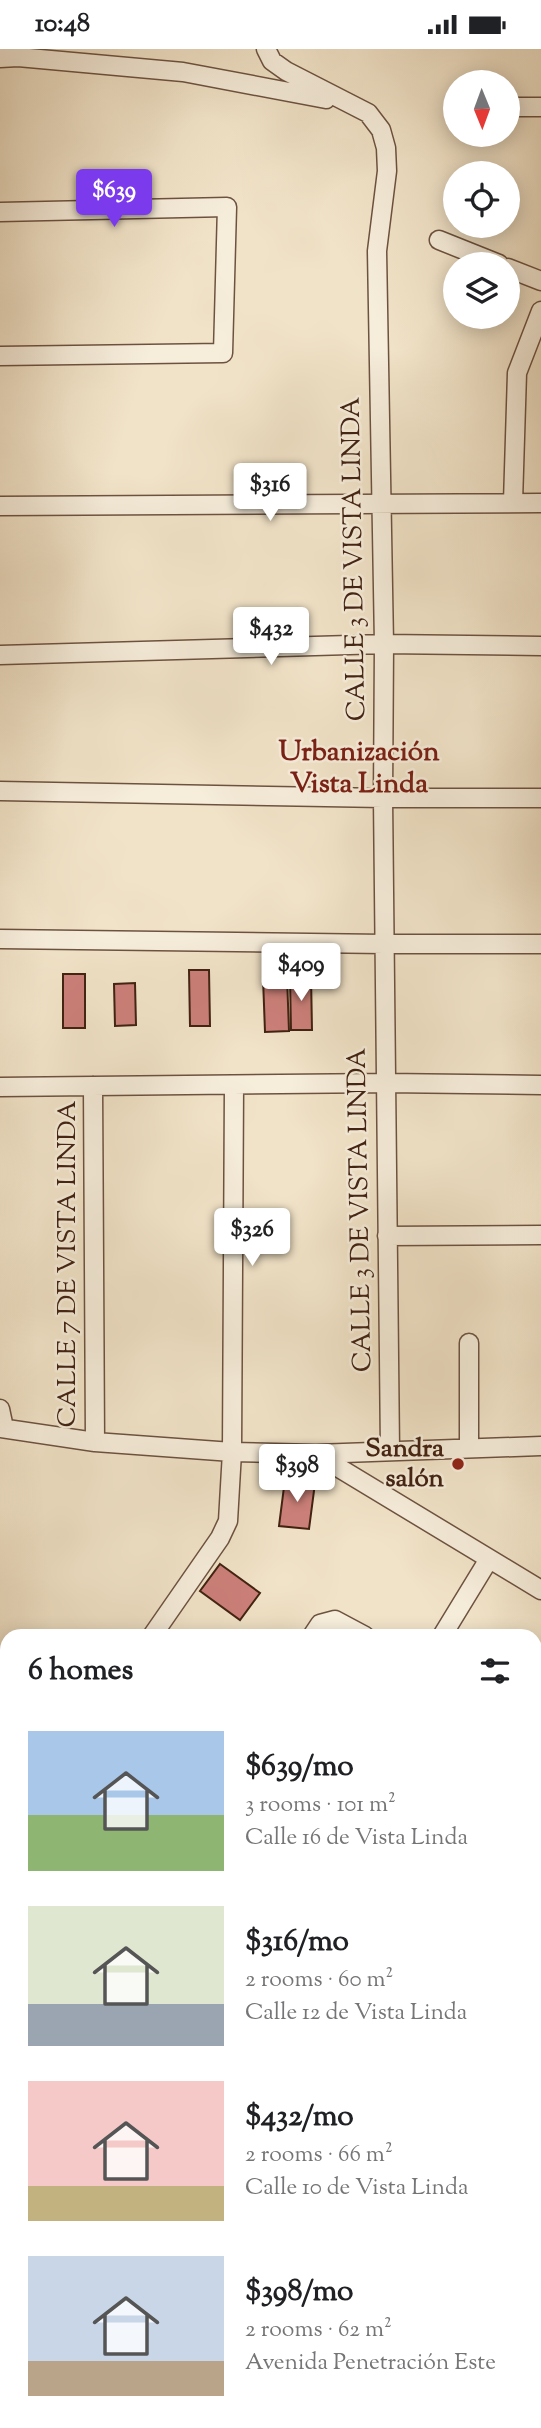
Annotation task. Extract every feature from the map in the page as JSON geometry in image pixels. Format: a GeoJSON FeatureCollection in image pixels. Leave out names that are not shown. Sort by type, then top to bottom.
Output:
{"type":"FeatureCollection","features":[{"type":"Feature","properties":{"kind":"street","name":"CALLE 3 DE VISTA LINDA"},"geometry":{"type":"LineString","coordinates":[[266,49],[272,61],[286,71],[368,113],[381,130],[386,148],[387,171],[377,251],[384,644],[384,944],[390,1450]]}},
{"type":"Feature","properties":{"kind":"street"},"geometry":{"type":"LineString","coordinates":[[0,58],[20,53],[183,72],[350,103]]}},
{"type":"Feature","properties":{"kind":"street"},"geometry":{"type":"LineString","coordinates":[[520,107],[541,107]]}},
{"type":"Feature","properties":{"kind":"street"},"geometry":{"type":"LineString","coordinates":[[0,212],[227,207],[223,353],[0,356]]}},
{"type":"Feature","properties":{"kind":"street"},"geometry":{"type":"LineString","coordinates":[[439,240],[469,252]]}},
{"type":"Feature","properties":{"kind":"street"},"geometry":{"type":"LineString","coordinates":[[520,273],[541,281]]}},
{"type":"Feature","properties":{"kind":"street"},"geometry":{"type":"LineString","coordinates":[[513,502],[517,373],[541,311]]}},
{"type":"Feature","properties":{"kind":"street"},"geometry":{"type":"LineString","coordinates":[[0,506],[541,503]]}},
{"type":"Feature","properties":{"kind":"street"},"geometry":{"type":"LineString","coordinates":[[0,655],[384,644],[541,646]]}},
{"type":"Feature","properties":{"kind":"street"},"geometry":{"type":"LineString","coordinates":[[0,791],[541,798]]}},
{"type":"Feature","properties":{"kind":"street"},"geometry":{"type":"LineString","coordinates":[[0,939],[541,944]]}},
{"type":"Feature","properties":{"kind":"street"},"geometry":{"type":"LineString","coordinates":[[0,1087],[386,1083],[541,1085]]}},
{"type":"Feature","properties":{"kind":"street"},"geometry":{"type":"LineString","coordinates":[[157,1629],[225,1530],[228,1521],[232,1452],[234,1085]]}},
{"type":"Feature","properties":{"kind":"street","name":"CALLE 7 DE VISTA LINDA"},"geometry":{"type":"LineString","coordinates":[[93,1086],[95,1442]]}},
{"type":"Feature","properties":{"kind":"street"},"geometry":{"type":"LineString","coordinates":[[387,1236],[541,1235]]}},
{"type":"Feature","properties":{"kind":"street"},"geometry":{"type":"LineString","coordinates":[[469,1343],[469,1448]]}},
{"type":"Feature","properties":{"kind":"street"},"geometry":{"type":"LineString","coordinates":[[0,1409],[2,1428],[95,1442],[232,1452],[316,1454],[541,1446]]}},
{"type":"Feature","properties":{"kind":"street"},"geometry":{"type":"LineString","coordinates":[[316,1454],[541,1590]]}},
{"type":"Feature","properties":{"kind":"street"},"geometry":{"type":"LineString","coordinates":[[446,1629],[489,1559]]}},
{"type":"Feature","properties":{"kind":"street"},"geometry":{"type":"LineString","coordinates":[[316,1629],[320,1623],[327,1620],[335,1620],[352,1629]]}},
{"type":"Feature","properties":{"kind":"building"},"geometry":{"type":"Polygon","coordinates":[[[189,970],[209,970],[210,1026],[190,1026],[189,970]]]}},
{"type":"Feature","properties":{"kind":"building"},"geometry":{"type":"Polygon","coordinates":[[[63,974],[85,974],[85,1028],[63,1028],[63,974]]]}},
{"type":"Feature","properties":{"kind":"building"},"geometry":{"type":"Polygon","coordinates":[[[311,976],[312,1030],[291,1030],[290,977],[311,976]]]}},
{"type":"Feature","properties":{"kind":"building"},"geometry":{"type":"Polygon","coordinates":[[[287,977],[289,1031],[265,1032],[263,978],[287,977]]]}},
{"type":"Feature","properties":{"kind":"building"},"geometry":{"type":"Polygon","coordinates":[[[135,983],[136,1025],[115,1026],[114,984],[135,983]]]}},
{"type":"Feature","properties":{"kind":"building"},"geometry":{"type":"Polygon","coordinates":[[[285,1479],[315,1483],[309,1529],[279,1526],[285,1479]]]}},
{"type":"Feature","properties":{"kind":"building"},"geometry":{"type":"Polygon","coordinates":[[[220,1564],[260,1593],[240,1620],[200,1591],[220,1564]]]}},
{"type":"Feature","properties":{"kind":"place","name":"Sandra salón"},"geometry":{"type":"Point","coordinates":[458,1464]}},
{"type":"Feature","properties":{"kind":"district","name":"Urbanización Vista Linda"},"geometry":{"type":"Point","coordinates":[359,769]}}]}
